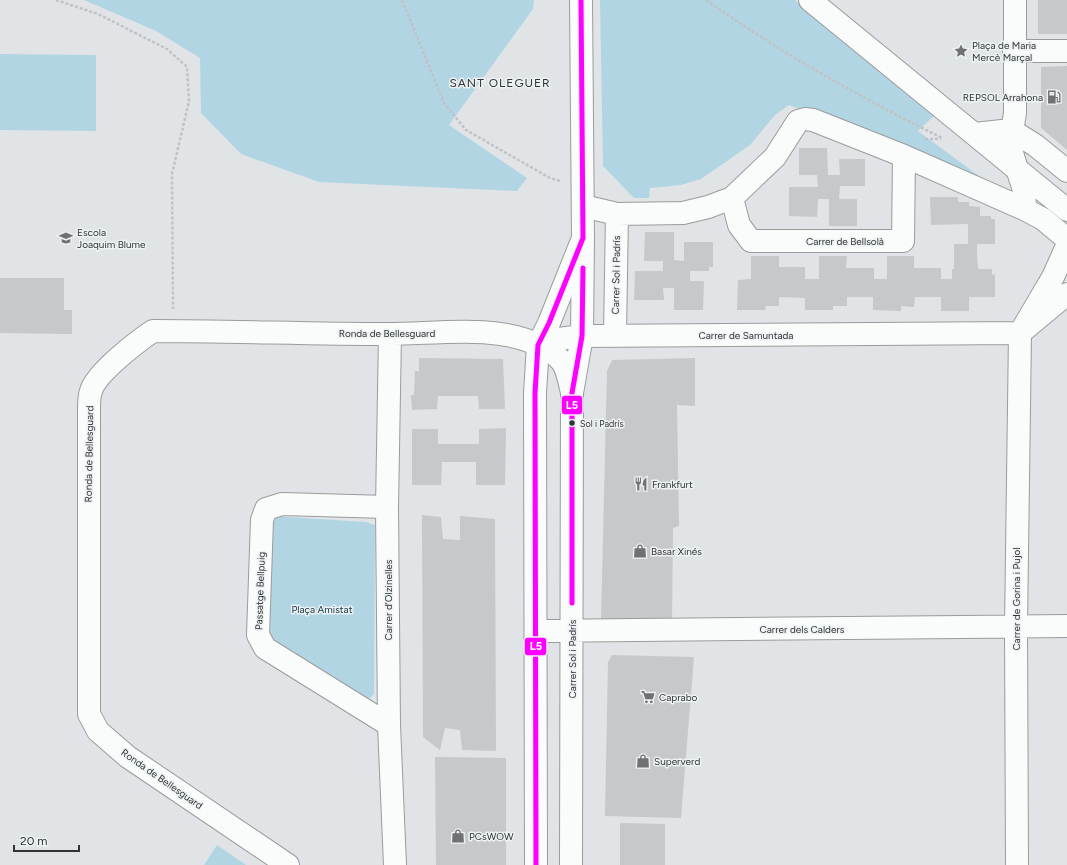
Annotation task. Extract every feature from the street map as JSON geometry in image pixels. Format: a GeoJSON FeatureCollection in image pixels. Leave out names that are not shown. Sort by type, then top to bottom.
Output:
{"type":"FeatureCollection","features":[{"type":"Feature","properties":{"kind":"street","name":"Carrer Sol i Padrís"},"geometry":{"type":"LineString","coordinates":[[571,865],[572,394],[582,336],[584,238],[581,0]]}},
{"type":"Feature","properties":{"kind":"street"},"geometry":{"type":"LineString","coordinates":[[810,0],[976,134],[1016,170],[1067,210]]}},
{"type":"Feature","properties":{"kind":"street"},"geometry":{"type":"LineString","coordinates":[[1015,0],[1014,112],[1011,130],[1012,151],[1016,170],[1025,194],[1024,209]]}},
{"type":"Feature","properties":{"kind":"street"},"geometry":{"type":"LineString","coordinates":[[1014,51],[1067,51]]}},
{"type":"Feature","properties":{"kind":"street"},"geometry":{"type":"LineString","coordinates":[[583,197],[617,214],[683,213],[708,207],[732,198],[775,157],[798,121],[805,119],[820,122],[904,156],[1024,209],[1043,220],[1067,239]]}},
{"type":"Feature","properties":{"kind":"street"},"geometry":{"type":"LineString","coordinates":[[976,134],[1011,130],[1035,145],[1067,171]]}},
{"type":"Feature","properties":{"kind":"street","name":"Carrer de Bellsolà"},"geometry":{"type":"LineString","coordinates":[[732,198],[739,226],[751,241],[903,241],[904,156]]}},
{"type":"Feature","properties":{"kind":"street","name":"Carrer Sol i Padrís"},"geometry":{"type":"LineString","coordinates":[[615,335],[617,214]]}},
{"type":"Feature","properties":{"kind":"street"},"geometry":{"type":"LineString","coordinates":[[536,865],[535,393],[538,344],[549,323],[584,238]]}},
{"type":"Feature","properties":{"kind":"street"},"geometry":{"type":"LineString","coordinates":[[1020,334],[1053,277],[1067,246]]}},
{"type":"Feature","properties":{"kind":"street"},"geometry":{"type":"LineString","coordinates":[[1020,334],[1067,294]]}},
{"type":"Feature","properties":{"kind":"street","name":"Ronda de Bellesguard"},"geometry":{"type":"LineString","coordinates":[[288,865],[128,757],[98,730],[89,714],[88,409],[91,390],[103,374],[136,342],[153,331],[390,334],[500,333],[538,344]]}},
{"type":"Feature","properties":{"kind":"street","name":"Carrer d'Olzinelles"},"geometry":{"type":"LineString","coordinates":[[390,334],[387,507],[389,725],[395,865]]}},
{"type":"Feature","properties":{"kind":"street","name":"Carrer de Samuntada"},"geometry":{"type":"LineString","coordinates":[[538,344],[551,340],[582,336],[615,335],[1020,334]]}},
{"type":"Feature","properties":{"kind":"street","name":"Carrer de Gorina i Pujol"},"geometry":{"type":"LineString","coordinates":[[1018,865],[1016,627],[1020,334]]}},
{"type":"Feature","properties":{"kind":"street"},"geometry":{"type":"LineString","coordinates":[[538,344],[559,358],[566,366],[572,394]]}},
{"type":"Feature","properties":{"kind":"street","name":"Passatge Bellpuig"},"geometry":{"type":"LineString","coordinates":[[387,507],[282,504],[266,509],[262,520],[258,634],[265,648],[389,725]]}},
{"type":"Feature","properties":{"kind":"street","name":"Carrer dels Calders"},"geometry":{"type":"LineString","coordinates":[[536,631],[1067,626]]}},
{"type":"Feature","properties":{"kind":"path"},"geometry":{"type":"LineString","coordinates":[[56,0],[98,14],[167,49],[187,67],[189,101],[172,174],[173,331]]}},
{"type":"Feature","properties":{"kind":"path"},"geometry":{"type":"LineString","coordinates":[[402,0],[444,104],[466,130],[583,197]]}},
{"type":"Feature","properties":{"kind":"path"},"geometry":{"type":"LineString","coordinates":[[706,0],[764,40],[826,76],[942,138]]}},
{"type":"Feature","properties":{"kind":"green space"},"geometry":{"type":"Polygon","coordinates":[[[84,0],[534,0],[533,9],[449,125],[527,178],[517,191],[319,182],[241,154],[201,113],[200,58],[156,31],[84,0]]]}},
{"type":"Feature","properties":{"kind":"green space"},"geometry":{"type":"Polygon","coordinates":[[[600,0],[795,0],[935,115],[918,131],[987,182],[789,105],[775,115],[750,145],[701,179],[681,185],[650,188],[649,198],[634,198],[603,166],[600,0]]]}},
{"type":"Feature","properties":{"kind":"green space"},"geometry":{"type":"Polygon","coordinates":[[[0,54],[96,55],[96,131],[0,130],[0,54]]]}},
{"type":"Feature","properties":{"kind":"green space","name":"Plaça Amistat"},"geometry":{"type":"Polygon","coordinates":[[[272,516],[366,522],[375,525],[374,694],[365,703],[269,643],[272,516]]]}},
{"type":"Feature","properties":{"kind":"green space"},"geometry":{"type":"Polygon","coordinates":[[[217,845],[246,865],[204,865],[217,845]]]}},
{"type":"Feature","properties":{"kind":"building"},"geometry":{"type":"Polygon","coordinates":[[[1038,0],[1067,0],[1067,34],[1038,34],[1038,0]]]}},
{"type":"Feature","properties":{"kind":"building","name":"REPSOL Arrahona"},"geometry":{"type":"Polygon","coordinates":[[[1067,66],[1067,150],[1041,128],[1041,67],[1067,66]]]}},
{"type":"Feature","properties":{"kind":"building"},"geometry":{"type":"Polygon","coordinates":[[[799,148],[827,148],[828,175],[840,175],[839,159],[865,159],[865,186],[840,186],[839,199],[857,199],[857,226],[829,226],[829,199],[818,199],[817,217],[789,216],[789,187],[818,187],[817,175],[799,175],[799,148]]]}},
{"type":"Feature","properties":{"kind":"building"},"geometry":{"type":"Polygon","coordinates":[[[930,197],[958,197],[958,202],[969,202],[969,206],[980,207],[980,216],[991,216],[991,219],[995,219],[995,244],[977,244],[977,256],[978,269],[992,269],[992,275],[995,274],[995,297],[969,297],[969,311],[941,311],[941,297],[915,297],[914,307],[901,306],[901,311],[873,310],[873,297],[847,297],[847,306],[833,306],[833,310],[805,310],[805,298],[779,297],[779,306],[765,306],[766,310],[737,310],[738,280],[751,279],[751,256],[779,256],[779,267],[805,267],[805,279],[819,279],[819,256],[847,256],[846,268],[874,268],[874,279],[887,279],[887,256],[914,256],[914,268],[941,268],[941,279],[952,279],[952,269],[954,269],[954,244],[968,244],[968,224],[931,225],[930,197]]]}},
{"type":"Feature","properties":{"kind":"building"},"geometry":{"type":"Polygon","coordinates":[[[645,232],[674,232],[674,260],[684,261],[684,242],[713,242],[713,267],[709,267],[709,271],[690,271],[690,281],[704,281],[703,310],[674,310],[674,288],[663,288],[664,300],[634,300],[635,271],[663,271],[663,261],[644,261],[645,232]]]}},
{"type":"Feature","properties":{"kind":"building"},"geometry":{"type":"Polygon","coordinates":[[[0,278],[64,278],[64,310],[72,310],[72,334],[0,333],[0,278]]]}},
{"type":"Feature","properties":{"kind":"building"},"geometry":{"type":"Polygon","coordinates":[[[419,358],[503,359],[505,409],[479,409],[478,396],[438,396],[437,409],[412,410],[411,395],[414,395],[415,371],[419,371],[419,358]]]}},
{"type":"Feature","properties":{"kind":"building"},"geometry":{"type":"Polygon","coordinates":[[[695,358],[695,406],[677,405],[679,526],[673,528],[672,622],[601,620],[607,371],[612,360],[695,358]]]}},
{"type":"Feature","properties":{"kind":"building"},"geometry":{"type":"Polygon","coordinates":[[[506,428],[505,485],[476,485],[476,462],[442,462],[441,485],[412,485],[412,429],[438,429],[438,444],[479,444],[479,429],[506,428]]]}},
{"type":"Feature","properties":{"kind":"building"},"geometry":{"type":"Polygon","coordinates":[[[422,515],[441,517],[443,539],[460,540],[460,516],[495,519],[496,751],[462,750],[460,730],[445,728],[440,750],[423,737],[422,515]]]}},
{"type":"Feature","properties":{"kind":"building"},"geometry":{"type":"Polygon","coordinates":[[[612,655],[694,657],[681,818],[605,816],[608,662],[612,655]]]}},
{"type":"Feature","properties":{"kind":"building"},"geometry":{"type":"Polygon","coordinates":[[[435,757],[506,758],[506,865],[436,865],[435,757]]]}},
{"type":"Feature","properties":{"kind":"building"},"geometry":{"type":"Polygon","coordinates":[[[620,823],[665,824],[665,865],[620,865],[620,823]]]}},
{"type":"Feature","properties":{"kind":"transit line","name":"L5"},"geometry":{"type":"LineString","coordinates":[[536,865],[535,393],[538,345],[549,323],[583,238],[581,0]]}},
{"type":"Feature","properties":{"kind":"transit line","name":"L5"},"geometry":{"type":"LineString","coordinates":[[572,603],[572,393],[582,336],[583,268]]}},
{"type":"Feature","properties":{"kind":"place","name":"Plaça de Maria Mercè Marçal"},"geometry":{"type":"Point","coordinates":[961,51]}},
{"type":"Feature","properties":{"kind":"place","name":"REPSOL Arrahona"},"geometry":{"type":"Point","coordinates":[1054,97]}},
{"type":"Feature","properties":{"kind":"place","name":"Escola Joaquim Blume"},"geometry":{"type":"Point","coordinates":[66,238]}},
{"type":"Feature","properties":{"kind":"place","name":"Sol i Padrís"},"geometry":{"type":"Point","coordinates":[572,423]}},
{"type":"Feature","properties":{"kind":"place","name":"Frankfurt"},"geometry":{"type":"Point","coordinates":[641,484]}},
{"type":"Feature","properties":{"kind":"place","name":"Basar Xinés"},"geometry":{"type":"Point","coordinates":[640,551]}},
{"type":"Feature","properties":{"kind":"place","name":"Caprabo"},"geometry":{"type":"Point","coordinates":[648,697]}},
{"type":"Feature","properties":{"kind":"place","name":"Superverd"},"geometry":{"type":"Point","coordinates":[643,761]}},
{"type":"Feature","properties":{"kind":"place","name":"PCsWOW"},"geometry":{"type":"Point","coordinates":[458,836]}},
{"type":"Feature","properties":{"kind":"district","name":"SANT OLEGUER"},"geometry":{"type":"Point","coordinates":[500,83]}}]}
